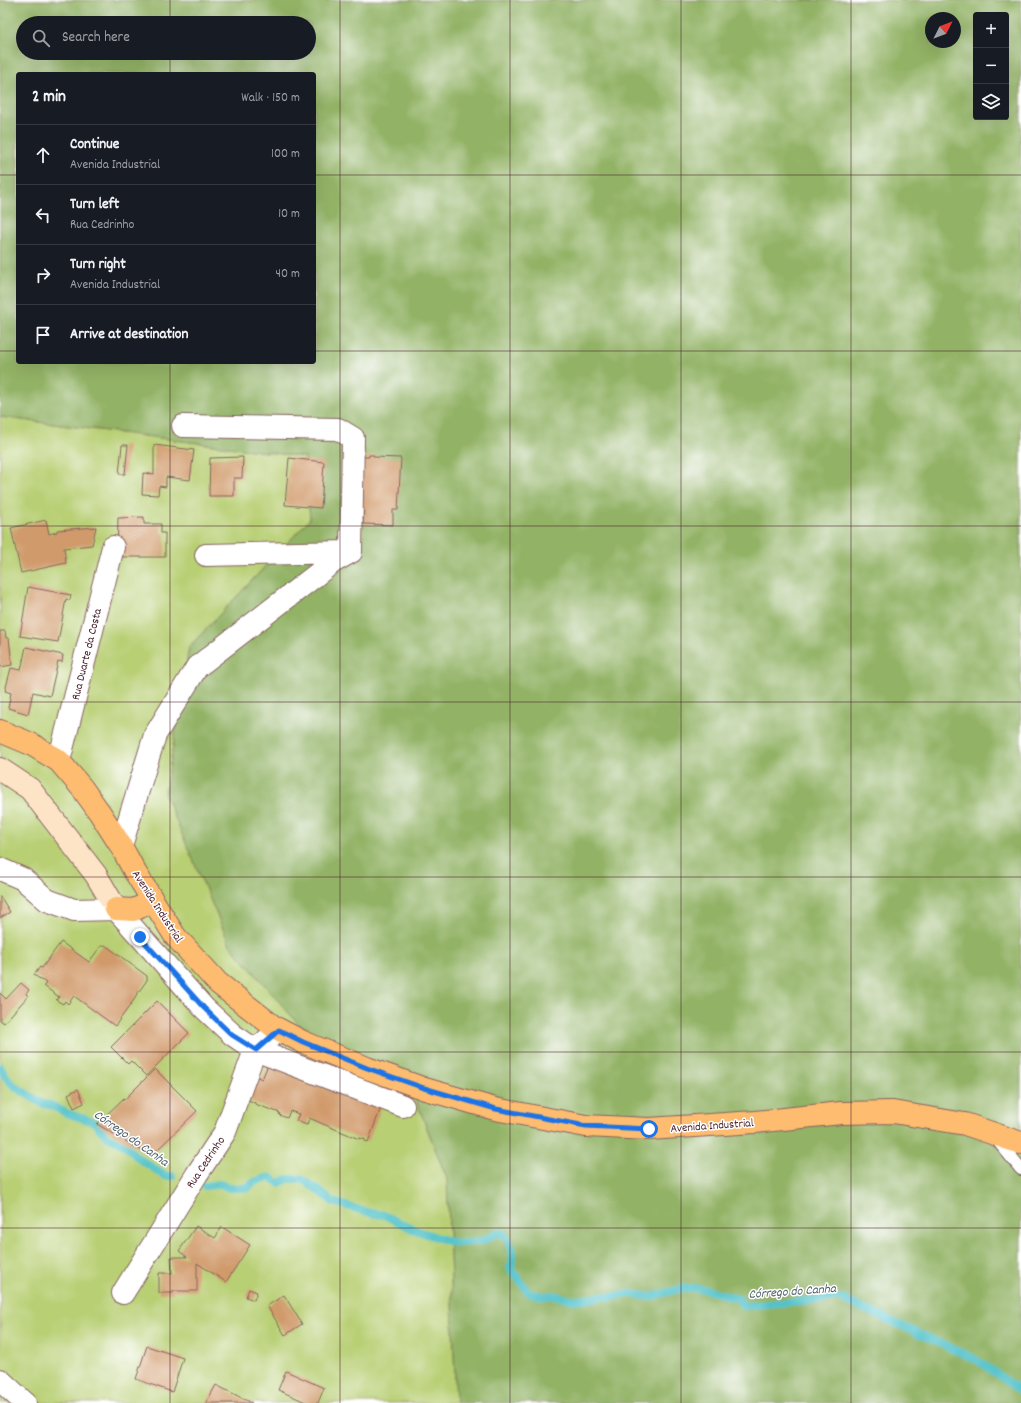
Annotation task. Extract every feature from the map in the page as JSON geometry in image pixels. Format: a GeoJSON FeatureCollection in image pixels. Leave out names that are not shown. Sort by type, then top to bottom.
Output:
{"type":"FeatureCollection","features":[{"type":"Feature","properties":{"kind":"main road","name":"Avenida Industrial"},"geometry":{"type":"LineString","coordinates":[[0,731],[31,744],[59,761],[82,788],[121,846],[152,901],[175,936],[218,983],[274,1027],[317,1048],[367,1068],[424,1088],[496,1109],[586,1126],[649,1129],[755,1122],[841,1113],[894,1112],[965,1124],[1021,1143]]}},
{"type":"Feature","properties":{"kind":"main road"},"geometry":{"type":"LineString","coordinates":[[116,909],[134,910],[152,901]]}},
{"type":"Feature","properties":{"kind":"street"},"geometry":{"type":"LineString","coordinates":[[183,426],[338,429],[353,438],[351,552]]}},
{"type":"Feature","properties":{"kind":"street","name":"Rua Duarte da Costa"},"geometry":{"type":"LineString","coordinates":[[59,761],[113,547]]}},
{"type":"Feature","properties":{"kind":"street"},"geometry":{"type":"LineString","coordinates":[[206,555],[351,552]]}},
{"type":"Feature","properties":{"kind":"street"},"geometry":{"type":"LineString","coordinates":[[121,846],[155,735],[197,667],[333,562],[351,552]]}},
{"type":"Feature","properties":{"kind":"street"},"geometry":{"type":"LineString","coordinates":[[0,769],[30,789],[96,875],[116,909],[204,1008],[232,1035],[256,1050],[403,1106]]}},
{"type":"Feature","properties":{"kind":"street"},"geometry":{"type":"LineString","coordinates":[[0,869],[23,879],[47,900],[74,910],[116,909]]}},
{"type":"Feature","properties":{"kind":"street","name":"Rua Cedrinho"},"geometry":{"type":"LineString","coordinates":[[123,1293],[225,1132],[256,1050],[279,1030]]}},
{"type":"Feature","properties":{"kind":"street"},"geometry":{"type":"LineString","coordinates":[[0,1380],[25,1403]]}},
{"type":"Feature","properties":{"kind":"lane"},"geometry":{"type":"LineString","coordinates":[[992,1133],[1021,1169]]}},
{"type":"Feature","properties":{"kind":"green space"},"geometry":{"type":"Polygon","coordinates":[[[0,0],[1021,0],[1021,1403],[456,1403],[447,1179],[414,1095],[314,1042],[230,945],[165,795],[189,647],[310,519],[305,457],[0,417],[0,0]]]}},
{"type":"Feature","properties":{"kind":"green space"},"geometry":{"type":"Polygon","coordinates":[[[0,417],[305,457],[310,519],[189,647],[165,795],[230,945],[314,1041],[414,1095],[447,1179],[456,1403],[0,1403],[0,417]]]}},
{"type":"Feature","properties":{"kind":"building"},"geometry":{"type":"Polygon","coordinates":[[[122,445],[128,445],[125,474],[119,474],[122,445]]]}},
{"type":"Feature","properties":{"kind":"building"},"geometry":{"type":"Polygon","coordinates":[[[154,445],[194,450],[190,480],[166,477],[166,487],[159,486],[158,495],[142,494],[143,473],[154,474],[154,445]]]}},
{"type":"Feature","properties":{"kind":"building"},"geometry":{"type":"Polygon","coordinates":[[[369,455],[374,455],[374,457],[401,458],[398,510],[393,510],[393,525],[363,524],[364,509],[357,509],[358,457],[369,457],[369,455]]]}},
{"type":"Feature","properties":{"kind":"building"},"geometry":{"type":"Polygon","coordinates":[[[243,457],[242,478],[234,478],[234,496],[209,496],[210,458],[243,457]]]}},
{"type":"Feature","properties":{"kind":"building"},"geometry":{"type":"Polygon","coordinates":[[[289,458],[324,462],[321,508],[285,505],[289,458]]]}},
{"type":"Feature","properties":{"kind":"building"},"geometry":{"type":"Polygon","coordinates":[[[144,517],[144,524],[161,524],[161,533],[165,533],[165,557],[117,557],[118,518],[144,517]]]}},
{"type":"Feature","properties":{"kind":"building"},"geometry":{"type":"Polygon","coordinates":[[[46,520],[49,534],[57,532],[57,530],[96,527],[92,545],[64,548],[66,563],[21,573],[11,528],[46,520]]]}},
{"type":"Feature","properties":{"kind":"building"},"geometry":{"type":"Polygon","coordinates":[[[28,587],[71,595],[70,600],[66,599],[58,642],[20,636],[28,587]]]}},
{"type":"Feature","properties":{"kind":"building"},"geometry":{"type":"Polygon","coordinates":[[[0,631],[5,631],[6,638],[9,638],[12,665],[0,667],[0,631]]]}},
{"type":"Feature","properties":{"kind":"building"},"geometry":{"type":"Polygon","coordinates":[[[26,647],[63,655],[62,662],[58,661],[50,696],[33,692],[28,714],[8,708],[11,693],[5,691],[11,668],[21,670],[26,647]]]}},
{"type":"Feature","properties":{"kind":"building"},"geometry":{"type":"Polygon","coordinates":[[[0,896],[10,912],[0,918],[0,896]]]}},
{"type":"Feature","properties":{"kind":"building"},"geometry":{"type":"Polygon","coordinates":[[[61,942],[89,962],[101,946],[105,945],[147,976],[147,980],[115,1026],[74,996],[68,1004],[65,1001],[63,1004],[56,1000],[59,997],[44,986],[46,983],[34,975],[40,967],[42,968],[61,942]]]}},
{"type":"Feature","properties":{"kind":"building"},"geometry":{"type":"Polygon","coordinates":[[[21,983],[29,990],[26,994],[28,996],[4,1023],[0,1020],[0,993],[6,999],[21,983]]]}},
{"type":"Feature","properties":{"kind":"building"},"geometry":{"type":"Polygon","coordinates":[[[157,1001],[189,1033],[146,1076],[131,1061],[128,1064],[111,1047],[157,1001]]]}},
{"type":"Feature","properties":{"kind":"building"},"geometry":{"type":"Polygon","coordinates":[[[268,1065],[382,1105],[368,1142],[365,1141],[365,1139],[359,1139],[309,1118],[307,1125],[296,1121],[299,1114],[290,1111],[287,1118],[279,1115],[280,1113],[255,1104],[244,1098],[253,1075],[262,1079],[268,1065]]]}},
{"type":"Feature","properties":{"kind":"building"},"geometry":{"type":"Polygon","coordinates":[[[155,1069],[197,1111],[151,1156],[97,1124],[155,1069]]]}},
{"type":"Feature","properties":{"kind":"building"},"geometry":{"type":"Polygon","coordinates":[[[78,1089],[84,1103],[74,1108],[68,1094],[78,1089]]]}},
{"type":"Feature","properties":{"kind":"building"},"geometry":{"type":"Polygon","coordinates":[[[196,1226],[215,1238],[222,1227],[250,1245],[226,1282],[197,1263],[197,1291],[173,1291],[173,1293],[159,1293],[159,1273],[172,1273],[171,1257],[187,1257],[179,1251],[196,1226]]]}},
{"type":"Feature","properties":{"kind":"building"},"geometry":{"type":"Polygon","coordinates":[[[249,1289],[257,1292],[254,1300],[246,1297],[249,1289]]]}},
{"type":"Feature","properties":{"kind":"building"},"geometry":{"type":"Polygon","coordinates":[[[284,1295],[302,1324],[285,1335],[267,1306],[284,1295]]]}},
{"type":"Feature","properties":{"kind":"building"},"geometry":{"type":"Polygon","coordinates":[[[147,1346],[183,1358],[172,1392],[136,1379],[147,1346]]]}},
{"type":"Feature","properties":{"kind":"building"},"geometry":{"type":"Polygon","coordinates":[[[286,1371],[324,1388],[318,1403],[308,1403],[278,1390],[286,1371]]]}},
{"type":"Feature","properties":{"kind":"building"},"geometry":{"type":"Polygon","coordinates":[[[216,1385],[252,1403],[206,1403],[216,1385]]]}},
{"type":"Feature","properties":{"kind":"waterway","name":"Córrego do Canha"},"geometry":{"type":"LineString","coordinates":[[0,1067],[9,1081],[17,1088],[43,1104],[51,1105],[66,1113],[94,1122],[106,1136],[126,1146],[138,1158],[165,1176],[172,1176]]}},
{"type":"Feature","properties":{"kind":"waterway","name":"Córrego do Canha"},"geometry":{"type":"LineString","coordinates":[[205,1186],[221,1184],[229,1188],[242,1188],[249,1187],[254,1182],[269,1177],[279,1183],[288,1179],[301,1179],[333,1202],[370,1213],[384,1215],[415,1230],[451,1242],[460,1243],[483,1241],[496,1233],[502,1233],[509,1241],[512,1250],[513,1260],[510,1268],[511,1270],[528,1292],[543,1296],[554,1295],[573,1300],[603,1296],[610,1297],[624,1294],[650,1297],[683,1288],[694,1288],[704,1289],[739,1299],[743,1306],[840,1298],[977,1360],[1021,1391]]}},
{"type":"Feature","properties":{"kind":"route"},"geometry":{"type":"LineString","coordinates":[[140,937],[204,1008],[232,1035],[256,1050],[279,1030],[303,1042],[367,1068],[424,1088],[496,1109],[586,1126],[649,1129]]}}]}
